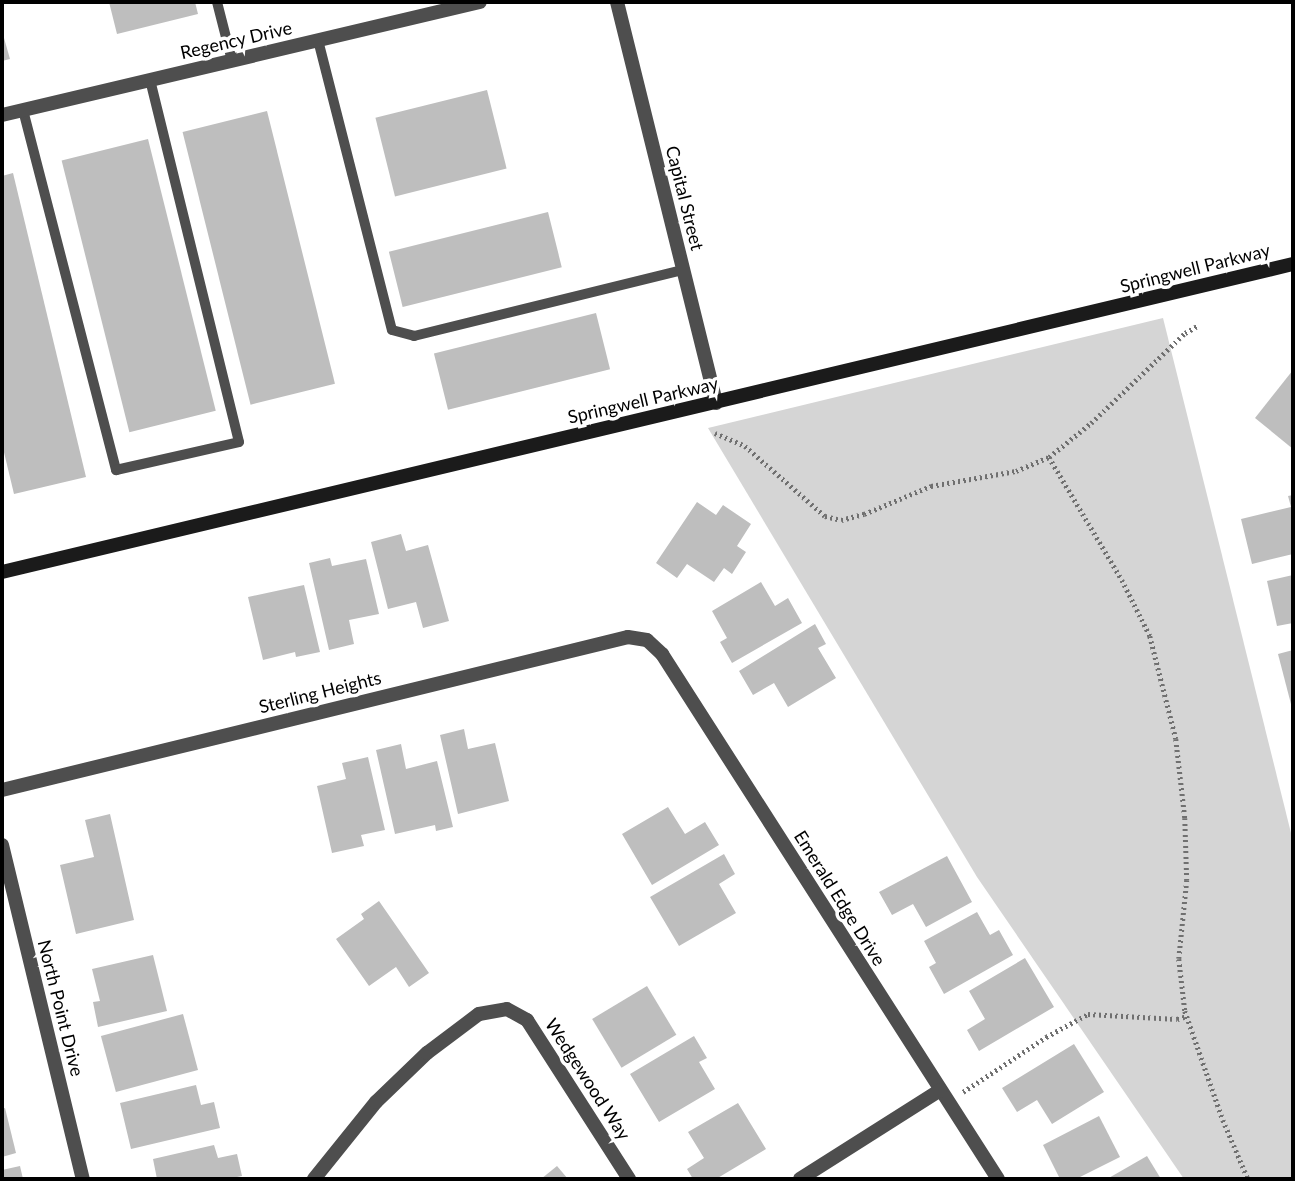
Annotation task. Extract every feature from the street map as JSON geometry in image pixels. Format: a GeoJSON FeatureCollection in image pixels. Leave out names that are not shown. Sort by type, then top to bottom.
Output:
{"type":"FeatureCollection","features":[{"type":"Feature","properties":{"kind":"street","name":"Regency Drive"},"geometry":{"type":"LineString","coordinates":[[2,115],[480,2]]}},
{"type":"Feature","properties":{"kind":"street","name":"Capital Street"},"geometry":{"type":"LineString","coordinates":[[617,2],[716,403]]}},
{"type":"Feature","properties":{"kind":"street","name":"Springwell Parkway"},"geometry":{"type":"LineString","coordinates":[[2,572],[1293,264]]}},
{"type":"Feature","properties":{"kind":"street","name":"Sterling Heights"},"geometry":{"type":"LineString","coordinates":[[2,790],[628,637],[647,640]]}},
{"type":"Feature","properties":{"kind":"street","name":"Emerald Edge Drive"},"geometry":{"type":"LineString","coordinates":[[647,640],[662,654],[998,1179]]}},
{"type":"Feature","properties":{"kind":"street","name":"North Point Drive"},"geometry":{"type":"LineString","coordinates":[[2,845],[83,1179]]}},
{"type":"Feature","properties":{"kind":"street","name":"Wedgewood Way"},"geometry":{"type":"LineString","coordinates":[[314,1179],[376,1102],[427,1053],[480,1014],[507,1009],[527,1020],[629,1179]]}},
{"type":"Feature","properties":{"kind":"street"},"geometry":{"type":"LineString","coordinates":[[800,1179],[944,1096]]}},
{"type":"Feature","properties":{"kind":"lane"},"geometry":{"type":"LineString","coordinates":[[217,2],[232,61]]}},
{"type":"Feature","properties":{"kind":"lane"},"geometry":{"type":"LineString","coordinates":[[318,40],[392,330],[414,336],[683,270]]}},
{"type":"Feature","properties":{"kind":"lane"},"geometry":{"type":"LineString","coordinates":[[23,110],[116,470],[227,445],[239,442],[150,80]]}},
{"type":"Feature","properties":{"kind":"path"},"geometry":{"type":"LineString","coordinates":[[715,433],[745,446],[825,516],[841,520],[864,514],[931,486],[1016,471],[1049,457],[1091,423],[1185,333],[1199,326]]}},
{"type":"Feature","properties":{"kind":"path"},"geometry":{"type":"LineString","coordinates":[[1049,457],[1122,580],[1150,636],[1176,739],[1185,818],[1187,880],[1179,959],[1187,1016],[1223,1120],[1248,1179]]}},
{"type":"Feature","properties":{"kind":"path"},"geometry":{"type":"LineString","coordinates":[[944,1096],[1088,1014],[1177,1019],[1187,1016]]}},
{"type":"Feature","properties":{"kind":"shaded area"},"geometry":{"type":"Polygon","coordinates":[[[1163,318],[1293,841],[1293,1179],[1184,1179],[977,877],[708,428],[1163,318]]]}},
{"type":"Feature","properties":{"kind":"building"},"geometry":{"type":"Polygon","coordinates":[[[109,2],[195,2],[198,14],[117,34],[109,2]]]}},
{"type":"Feature","properties":{"kind":"building"},"geometry":{"type":"Polygon","coordinates":[[[2,31],[10,59],[2,61],[2,31]]]}},
{"type":"Feature","properties":{"kind":"building"},"geometry":{"type":"Polygon","coordinates":[[[487,90],[507,169],[395,196],[375,118],[487,90]]]}},
{"type":"Feature","properties":{"kind":"building"},"geometry":{"type":"Polygon","coordinates":[[[267,111],[335,384],[251,405],[183,132],[267,111]]]}},
{"type":"Feature","properties":{"kind":"building"},"geometry":{"type":"Polygon","coordinates":[[[148,139],[216,411],[129,432],[62,161],[148,139]]]}},
{"type":"Feature","properties":{"kind":"building"},"geometry":{"type":"Polygon","coordinates":[[[13,173],[86,477],[14,494],[2,444],[2,176],[13,173]]]}},
{"type":"Feature","properties":{"kind":"building"},"geometry":{"type":"Polygon","coordinates":[[[548,212],[562,267],[403,307],[389,252],[548,212]]]}},
{"type":"Feature","properties":{"kind":"building"},"geometry":{"type":"Polygon","coordinates":[[[596,313],[610,369],[448,410],[434,353],[596,313]]]}},
{"type":"Feature","properties":{"kind":"building"},"geometry":{"type":"Polygon","coordinates":[[[1293,370],[1293,449],[1255,418],[1293,370]]]}},
{"type":"Feature","properties":{"kind":"building"},"geometry":{"type":"Polygon","coordinates":[[[1293,495],[1293,554],[1252,564],[1241,519],[1291,507],[1288,496],[1293,495]]]}},
{"type":"Feature","properties":{"kind":"building"},"geometry":{"type":"Polygon","coordinates":[[[697,502],[716,515],[723,505],[751,524],[737,546],[746,552],[732,574],[724,568],[714,582],[687,564],[677,578],[656,563],[697,502]]]}},
{"type":"Feature","properties":{"kind":"building"},"geometry":{"type":"Polygon","coordinates":[[[401,534],[406,551],[428,545],[449,621],[423,628],[416,602],[388,609],[371,542],[401,534]]]}},
{"type":"Feature","properties":{"kind":"building"},"geometry":{"type":"Polygon","coordinates":[[[330,558],[332,566],[366,559],[379,614],[349,620],[354,644],[329,650],[309,563],[330,558]]]}},
{"type":"Feature","properties":{"kind":"building"},"geometry":{"type":"Polygon","coordinates":[[[1293,575],[1293,623],[1277,626],[1267,581],[1293,575]]]}},
{"type":"Feature","properties":{"kind":"building"},"geometry":{"type":"Polygon","coordinates":[[[761,582],[775,606],[788,598],[802,623],[732,663],[720,642],[727,638],[712,611],[761,582]]]}},
{"type":"Feature","properties":{"kind":"building"},"geometry":{"type":"Polygon","coordinates":[[[304,585],[320,652],[296,657],[295,652],[263,660],[248,597],[304,585]]]}},
{"type":"Feature","properties":{"kind":"building"},"geometry":{"type":"Polygon","coordinates":[[[815,624],[826,644],[818,648],[836,678],[788,707],[774,683],[753,695],[739,671],[815,624]]]}},
{"type":"Feature","properties":{"kind":"building"},"geometry":{"type":"Polygon","coordinates":[[[1293,650],[1293,708],[1292,708],[1278,654],[1293,650]]]}},
{"type":"Feature","properties":{"kind":"building"},"geometry":{"type":"Polygon","coordinates":[[[464,729],[468,749],[495,743],[509,801],[458,814],[440,735],[464,729]]]}},
{"type":"Feature","properties":{"kind":"building"},"geometry":{"type":"Polygon","coordinates":[[[401,744],[406,769],[437,761],[453,827],[436,831],[435,825],[395,834],[376,750],[401,744]]]}},
{"type":"Feature","properties":{"kind":"building"},"geometry":{"type":"Polygon","coordinates":[[[368,757],[385,830],[361,835],[364,846],[332,853],[317,786],[346,779],[342,763],[368,757]]]}},
{"type":"Feature","properties":{"kind":"building"},"geometry":{"type":"Polygon","coordinates":[[[668,807],[685,834],[705,822],[719,845],[652,885],[622,834],[668,807]]]}},
{"type":"Feature","properties":{"kind":"building"},"geometry":{"type":"Polygon","coordinates":[[[110,814],[134,920],[76,934],[60,865],[94,857],[85,820],[110,814]]]}},
{"type":"Feature","properties":{"kind":"building"},"geometry":{"type":"Polygon","coordinates":[[[724,854],[735,874],[719,884],[736,913],[679,946],[650,897],[724,854]]]}},
{"type":"Feature","properties":{"kind":"building"},"geometry":{"type":"Polygon","coordinates":[[[947,856],[972,902],[926,927],[913,904],[892,915],[879,892],[947,856]]]}},
{"type":"Feature","properties":{"kind":"building"},"geometry":{"type":"Polygon","coordinates":[[[379,901],[429,973],[409,987],[396,967],[369,986],[336,939],[364,919],[361,914],[379,901]]]}},
{"type":"Feature","properties":{"kind":"building"},"geometry":{"type":"Polygon","coordinates":[[[977,912],[990,935],[999,930],[1013,955],[944,994],[929,967],[936,963],[924,941],[977,912]]]}},
{"type":"Feature","properties":{"kind":"building"},"geometry":{"type":"Polygon","coordinates":[[[153,955],[167,1011],[98,1027],[93,1002],[100,1001],[92,969],[153,955]]]}},
{"type":"Feature","properties":{"kind":"building"},"geometry":{"type":"Polygon","coordinates":[[[1025,958],[1054,1007],[979,1051],[967,1030],[985,1019],[969,991],[1025,958]]]}},
{"type":"Feature","properties":{"kind":"building"},"geometry":{"type":"Polygon","coordinates":[[[647,986],[676,1035],[621,1068],[592,1019],[647,986]]]}},
{"type":"Feature","properties":{"kind":"building"},"geometry":{"type":"Polygon","coordinates":[[[183,1014],[198,1070],[116,1092],[101,1036],[183,1014]]]}},
{"type":"Feature","properties":{"kind":"building"},"geometry":{"type":"Polygon","coordinates":[[[694,1036],[707,1058],[699,1062],[715,1089],[659,1122],[630,1074],[694,1036]]]}},
{"type":"Feature","properties":{"kind":"building"},"geometry":{"type":"Polygon","coordinates":[[[1074,1044],[1104,1092],[1052,1124],[1037,1100],[1017,1112],[1002,1088],[1074,1044]]]}},
{"type":"Feature","properties":{"kind":"building"},"geometry":{"type":"Polygon","coordinates":[[[196,1085],[201,1105],[214,1102],[220,1128],[131,1149],[120,1103],[196,1085]]]}},
{"type":"Feature","properties":{"kind":"building"},"geometry":{"type":"Polygon","coordinates":[[[738,1103],[766,1149],[716,1179],[693,1179],[687,1169],[704,1158],[688,1132],[738,1103]]]}},
{"type":"Feature","properties":{"kind":"building"},"geometry":{"type":"Polygon","coordinates":[[[5,1108],[16,1153],[2,1157],[2,1109],[5,1108]]]}},
{"type":"Feature","properties":{"kind":"building"},"geometry":{"type":"Polygon","coordinates":[[[1099,1116],[1120,1157],[1076,1179],[1060,1179],[1043,1145],[1099,1116]]]}},
{"type":"Feature","properties":{"kind":"building"},"geometry":{"type":"Polygon","coordinates":[[[214,1145],[218,1158],[237,1154],[242,1176],[227,1179],[157,1179],[153,1159],[214,1145]]]}},
{"type":"Feature","properties":{"kind":"building"},"geometry":{"type":"Polygon","coordinates":[[[1147,1156],[1161,1179],[1107,1179],[1147,1156]]]}},
{"type":"Feature","properties":{"kind":"building"},"geometry":{"type":"Polygon","coordinates":[[[20,1166],[23,1179],[2,1179],[2,1170],[20,1166]]]}},
{"type":"Feature","properties":{"kind":"building"},"geometry":{"type":"Polygon","coordinates":[[[557,1166],[568,1179],[541,1179],[557,1166]]]}}]}
